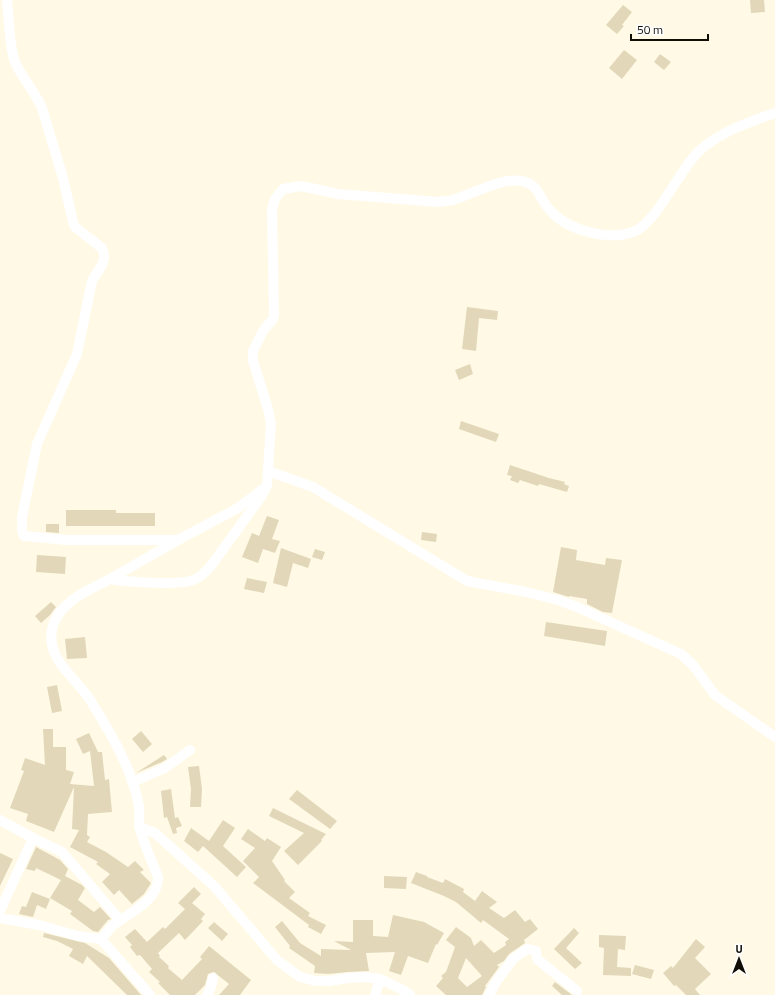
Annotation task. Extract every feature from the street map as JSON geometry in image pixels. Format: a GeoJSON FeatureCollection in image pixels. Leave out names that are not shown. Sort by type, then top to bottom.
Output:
{"type":"FeatureCollection","features":[{"type":"Feature","properties":{"kind":"street"},"geometry":{"type":"LineString","coordinates":[[7,0],[12,50],[15,60],[42,108],[63,178],[72,222],[75,227],[99,245],[104,254],[102,265],[92,281],[77,354],[38,444],[22,517],[22,531],[24,536],[31,538],[67,540],[178,540]]}},
{"type":"Feature","properties":{"kind":"street"},"geometry":{"type":"LineString","coordinates":[[110,579],[120,581],[176,583],[191,581],[201,576],[210,567],[253,508],[267,485],[271,424],[254,361],[253,351],[263,330],[273,319],[274,315],[272,210],[275,199],[283,189],[301,186],[338,194],[397,200],[438,202],[452,200],[504,182],[526,182],[535,188],[548,209],[559,219],[584,231],[601,235],[621,235],[634,232],[657,210],[687,165],[700,150],[719,136],[752,121],[775,113]]}},
{"type":"Feature","properties":{"kind":"street"},"geometry":{"type":"LineString","coordinates":[[268,471],[312,486],[467,581],[526,592],[558,600],[577,607],[681,654],[693,664],[715,695],[775,737]]}},
{"type":"Feature","properties":{"kind":"street"},"geometry":{"type":"LineString","coordinates":[[101,939],[114,924],[147,900],[156,890],[158,877],[139,827],[139,808],[133,782],[125,761],[110,731],[87,693],[68,674],[57,660],[52,644],[52,628],[59,613],[78,596],[238,508],[267,485]]}},
{"type":"Feature","properties":{"kind":"street"},"geometry":{"type":"LineString","coordinates":[[133,782],[165,768],[190,750]]}},
{"type":"Feature","properties":{"kind":"street"},"geometry":{"type":"LineString","coordinates":[[0,820],[62,852],[120,920]]}},
{"type":"Feature","properties":{"kind":"street"},"geometry":{"type":"LineString","coordinates":[[139,827],[155,833],[214,886],[277,960],[300,977],[316,981],[329,982],[348,978],[365,977],[380,979],[410,995]]}},
{"type":"Feature","properties":{"kind":"street"},"geometry":{"type":"LineString","coordinates":[[0,911],[33,838]]}},
{"type":"Feature","properties":{"kind":"street"},"geometry":{"type":"LineString","coordinates":[[0,918],[40,925],[78,936],[101,939],[150,995]]}},
{"type":"Feature","properties":{"kind":"street"},"geometry":{"type":"LineString","coordinates":[[489,995],[496,982],[513,959],[527,949],[536,951],[537,959],[577,991]]}},
{"type":"Feature","properties":{"kind":"street"},"geometry":{"type":"LineString","coordinates":[[207,995],[213,978]]}},
{"type":"Feature","properties":{"kind":"street"},"geometry":{"type":"LineString","coordinates":[[375,995],[380,979]]}},
{"type":"Feature","properties":{"kind":"building"},"geometry":{"type":"Polygon","coordinates":[[[750,0],[764,0],[765,12],[751,13],[750,0]]]}},
{"type":"Feature","properties":{"kind":"building"},"geometry":{"type":"Polygon","coordinates":[[[623,5],[632,12],[622,25],[624,26],[617,34],[606,25],[623,5]]]}},
{"type":"Feature","properties":{"kind":"building"},"geometry":{"type":"Polygon","coordinates":[[[624,50],[637,60],[622,79],[609,68],[624,50]]]}},
{"type":"Feature","properties":{"kind":"building"},"geometry":{"type":"Polygon","coordinates":[[[660,54],[671,62],[664,70],[654,62],[660,54]]]}},
{"type":"Feature","properties":{"kind":"building"},"geometry":{"type":"Polygon","coordinates":[[[467,307],[498,311],[497,320],[479,318],[476,351],[462,349],[467,307]]]}},
{"type":"Feature","properties":{"kind":"building"},"geometry":{"type":"Polygon","coordinates":[[[470,364],[473,374],[459,380],[455,370],[470,364]]]}},
{"type":"Feature","properties":{"kind":"building"},"geometry":{"type":"Polygon","coordinates":[[[461,421],[499,434],[496,442],[459,429],[461,421]]]}},
{"type":"Feature","properties":{"kind":"building"},"geometry":{"type":"Polygon","coordinates":[[[510,465],[565,482],[564,484],[569,486],[567,492],[539,484],[538,486],[520,480],[518,483],[510,480],[512,476],[507,475],[510,465]]]}},
{"type":"Feature","properties":{"kind":"building"},"geometry":{"type":"Polygon","coordinates":[[[66,510],[116,510],[116,513],[155,513],[155,526],[66,526],[66,510]]]}},
{"type":"Feature","properties":{"kind":"building"},"geometry":{"type":"Polygon","coordinates":[[[267,516],[279,520],[272,539],[280,541],[275,553],[263,549],[258,563],[242,557],[252,533],[259,536],[267,516]]]}},
{"type":"Feature","properties":{"kind":"building"},"geometry":{"type":"Polygon","coordinates":[[[46,524],[59,524],[59,533],[46,532],[46,524]]]}},
{"type":"Feature","properties":{"kind":"building"},"geometry":{"type":"Polygon","coordinates":[[[422,532],[437,534],[436,542],[421,540],[422,532]]]}},
{"type":"Feature","properties":{"kind":"building"},"geometry":{"type":"Polygon","coordinates":[[[561,547],[577,550],[576,560],[605,565],[606,558],[622,560],[612,613],[603,612],[587,604],[587,599],[569,597],[553,592],[561,547]]]}},
{"type":"Feature","properties":{"kind":"building"},"geometry":{"type":"Polygon","coordinates":[[[281,548],[311,559],[308,568],[293,563],[287,587],[273,583],[281,548]]]}},
{"type":"Feature","properties":{"kind":"building"},"geometry":{"type":"Polygon","coordinates":[[[315,549],[325,552],[322,560],[312,557],[315,549]]]}},
{"type":"Feature","properties":{"kind":"building"},"geometry":{"type":"Polygon","coordinates":[[[37,555],[66,557],[65,574],[36,572],[37,555]]]}},
{"type":"Feature","properties":{"kind":"building"},"geometry":{"type":"Polygon","coordinates":[[[247,578],[267,582],[264,593],[244,589],[247,578]]]}},
{"type":"Feature","properties":{"kind":"building"},"geometry":{"type":"Polygon","coordinates":[[[51,602],[56,607],[41,623],[35,616],[51,602]]]}},
{"type":"Feature","properties":{"kind":"building"},"geometry":{"type":"Polygon","coordinates":[[[546,622],[607,631],[605,646],[544,636],[546,622]]]}},
{"type":"Feature","properties":{"kind":"building"},"geometry":{"type":"Polygon","coordinates":[[[85,637],[87,658],[67,659],[65,639],[85,637]]]}},
{"type":"Feature","properties":{"kind":"building"},"geometry":{"type":"Polygon","coordinates":[[[57,685],[62,711],[52,713],[47,687],[57,685]]]}},
{"type":"Feature","properties":{"kind":"building"},"geometry":{"type":"Polygon","coordinates":[[[43,729],[53,729],[53,747],[66,747],[66,770],[74,772],[70,784],[94,786],[90,751],[83,754],[76,739],[89,733],[98,752],[102,752],[105,780],[109,779],[112,812],[88,814],[87,835],[90,837],[87,842],[106,852],[128,867],[135,861],[144,870],[140,872],[151,883],[144,894],[132,904],[119,890],[114,895],[102,882],[110,874],[96,864],[98,862],[70,847],[79,830],[72,829],[74,787],[54,832],[26,821],[28,814],[10,808],[24,771],[21,770],[25,758],[45,765],[43,729]]]}},
{"type":"Feature","properties":{"kind":"building"},"geometry":{"type":"Polygon","coordinates":[[[141,731],[152,744],[143,752],[132,739],[141,731]]]}},
{"type":"Feature","properties":{"kind":"building"},"geometry":{"type":"Polygon","coordinates":[[[164,755],[167,759],[136,773],[164,755]]]}},
{"type":"Feature","properties":{"kind":"building"},"geometry":{"type":"Polygon","coordinates":[[[199,766],[202,789],[201,807],[190,807],[191,789],[188,767],[199,766]]]}},
{"type":"Feature","properties":{"kind":"building"},"geometry":{"type":"Polygon","coordinates":[[[171,789],[175,818],[178,817],[182,826],[176,828],[177,833],[173,834],[167,817],[164,818],[161,791],[171,789]]]}},
{"type":"Feature","properties":{"kind":"building"},"geometry":{"type":"Polygon","coordinates":[[[297,790],[337,821],[330,829],[289,799],[297,790]]]}},
{"type":"Feature","properties":{"kind":"building"},"geometry":{"type":"Polygon","coordinates":[[[273,808],[326,834],[321,840],[322,841],[298,865],[284,851],[304,833],[269,816],[273,808]]]}},
{"type":"Feature","properties":{"kind":"building"},"geometry":{"type":"Polygon","coordinates":[[[223,820],[235,828],[223,846],[246,867],[237,877],[203,846],[198,852],[184,841],[191,828],[209,841],[223,820]]]}},
{"type":"Feature","properties":{"kind":"building"},"geometry":{"type":"Polygon","coordinates":[[[248,829],[265,841],[267,838],[281,847],[272,861],[285,880],[284,881],[295,892],[289,898],[310,913],[308,916],[326,925],[321,934],[308,927],[309,925],[253,883],[259,877],[243,861],[255,848],[241,839],[248,829]]]}},
{"type":"Feature","properties":{"kind":"building"},"geometry":{"type":"Polygon","coordinates":[[[36,847],[60,860],[68,869],[65,876],[85,888],[78,900],[94,912],[100,907],[111,919],[108,920],[98,932],[93,931],[70,914],[72,911],[50,898],[61,880],[36,868],[35,871],[26,869],[36,847]]]}},
{"type":"Feature","properties":{"kind":"building"},"geometry":{"type":"Polygon","coordinates":[[[0,853],[13,859],[0,886],[0,853]]]}},
{"type":"Feature","properties":{"kind":"building"},"geometry":{"type":"Polygon","coordinates":[[[416,872],[443,883],[445,879],[464,889],[463,892],[475,901],[482,891],[497,902],[489,908],[504,918],[515,910],[525,922],[530,919],[538,929],[524,940],[525,943],[509,954],[504,961],[497,965],[499,967],[485,986],[486,987],[482,995],[446,995],[436,986],[443,978],[441,976],[446,972],[455,947],[446,940],[456,927],[471,938],[474,946],[481,940],[494,953],[506,945],[505,942],[509,939],[483,920],[481,923],[456,902],[411,883],[416,872]],[[466,958],[458,978],[467,987],[482,976],[466,958]]]}},
{"type":"Feature","properties":{"kind":"building"},"geometry":{"type":"Polygon","coordinates":[[[384,876],[407,877],[406,889],[384,888],[384,876]]]}},
{"type":"Feature","properties":{"kind":"building"},"geometry":{"type":"Polygon","coordinates":[[[194,887],[201,894],[192,903],[205,914],[201,919],[203,921],[185,940],[179,933],[158,953],[160,956],[159,957],[169,966],[168,968],[182,980],[202,959],[200,957],[209,946],[251,980],[240,995],[219,995],[229,984],[214,972],[208,974],[205,985],[195,995],[170,995],[158,983],[160,982],[149,972],[152,969],[140,955],[137,956],[130,947],[132,945],[125,937],[135,929],[147,942],[163,927],[165,929],[185,909],[178,903],[194,887]]]}},
{"type":"Feature","properties":{"kind":"building"},"geometry":{"type":"Polygon","coordinates":[[[32,892],[50,899],[46,909],[37,905],[33,917],[19,914],[22,906],[26,907],[32,892]]]}},
{"type":"Feature","properties":{"kind":"building"},"geometry":{"type":"Polygon","coordinates":[[[393,915],[424,922],[444,933],[437,945],[436,944],[428,963],[408,956],[401,975],[389,971],[395,952],[366,953],[369,971],[328,974],[314,973],[315,966],[289,948],[290,946],[275,927],[282,921],[300,943],[321,956],[321,949],[351,950],[334,941],[353,942],[353,920],[373,920],[373,936],[388,937],[393,915]]]}},
{"type":"Feature","properties":{"kind":"building"},"geometry":{"type":"Polygon","coordinates":[[[214,922],[228,934],[222,941],[208,928],[214,922]]]}},
{"type":"Feature","properties":{"kind":"building"},"geometry":{"type":"Polygon","coordinates":[[[574,928],[579,933],[566,948],[582,963],[575,969],[554,949],[574,928]]]}},
{"type":"Feature","properties":{"kind":"building"},"geometry":{"type":"Polygon","coordinates":[[[44,933],[85,943],[109,958],[141,995],[127,995],[87,956],[83,964],[69,956],[73,949],[57,941],[43,937],[44,933]]]}},
{"type":"Feature","properties":{"kind":"building"},"geometry":{"type":"Polygon","coordinates":[[[599,935],[626,936],[625,950],[618,949],[617,967],[631,968],[631,976],[603,975],[604,948],[599,947],[599,935]]]}},
{"type":"Feature","properties":{"kind":"building"},"geometry":{"type":"Polygon","coordinates":[[[696,939],[705,947],[695,958],[711,974],[695,989],[700,995],[686,995],[676,985],[674,986],[663,973],[671,966],[673,968],[696,939]]]}},
{"type":"Feature","properties":{"kind":"building"},"geometry":{"type":"Polygon","coordinates":[[[635,965],[654,970],[651,979],[632,974],[635,965]]]}},
{"type":"Feature","properties":{"kind":"building"},"geometry":{"type":"Polygon","coordinates":[[[555,982],[572,995],[562,995],[552,986],[555,982]]]}}]}
